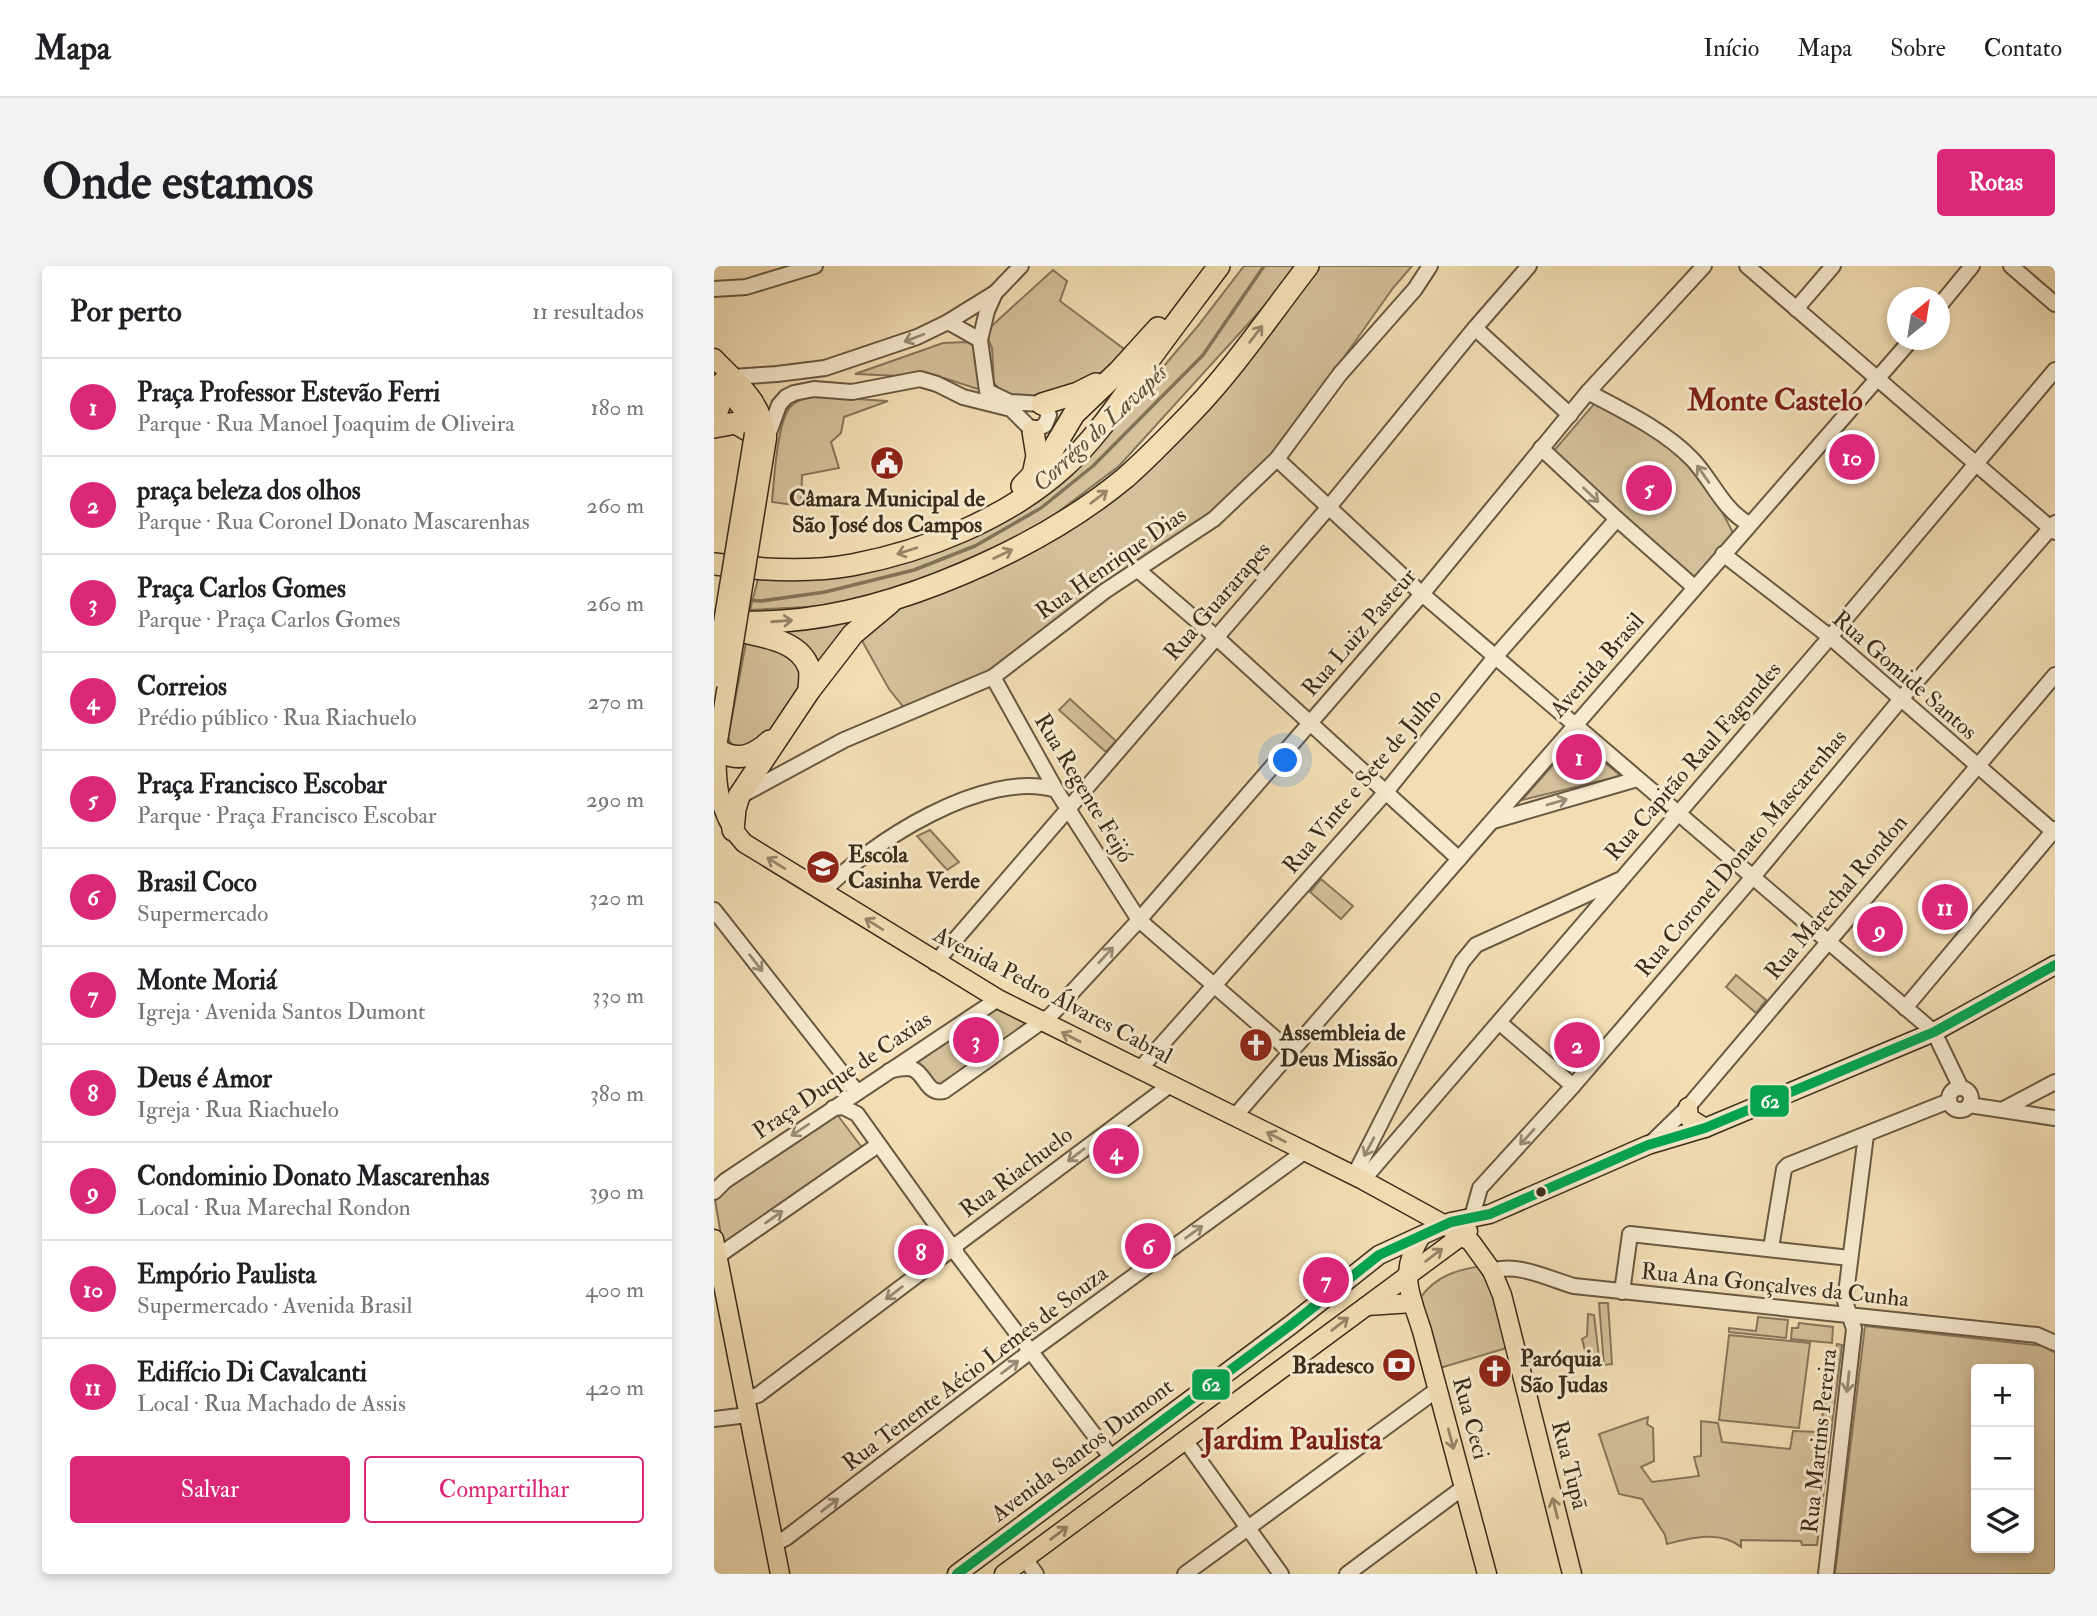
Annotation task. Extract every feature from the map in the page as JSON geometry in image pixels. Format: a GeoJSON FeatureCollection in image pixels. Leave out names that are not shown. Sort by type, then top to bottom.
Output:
{"type":"FeatureCollection","features":[{"type":"Feature","properties":{"kind":"highway"},"geometry":{"type":"LineString","coordinates":[[992,516],[1046,461],[1074,414],[1152,336],[1212,266]]}},
{"type":"Feature","properties":{"kind":"highway"},"geometry":{"type":"LineString","coordinates":[[714,564],[765,569],[850,565],[905,552],[960,531],[1027,496],[1064,467],[1111,415],[1219,266]]}},
{"type":"Feature","properties":{"kind":"highway"},"geometry":{"type":"LineString","coordinates":[[714,624],[783,621],[829,615],[895,599],[950,579],[1042,535],[1086,507],[1125,477],[1194,410],[1308,266]]}},
{"type":"Feature","properties":{"kind":"highway"},"geometry":{"type":"LineString","coordinates":[[1042,404],[1078,393],[1119,371]]}},
{"type":"Feature","properties":{"kind":"highway"},"geometry":{"type":"LineString","coordinates":[[714,419],[723,378]]}},
{"type":"Feature","properties":{"kind":"highway"},"geometry":{"type":"LineString","coordinates":[[714,427],[736,424],[760,436]]}},
{"type":"Feature","properties":{"kind":"highway"},"geometry":{"type":"LineString","coordinates":[[1032,431],[1037,456],[1033,475]]}},
{"type":"Feature","properties":{"kind":"highway"},"geometry":{"type":"LineString","coordinates":[[733,830],[739,796],[809,691],[853,634],[895,599]]}},
{"type":"Feature","properties":{"kind":"highway"},"geometry":{"type":"LineString","coordinates":[[714,624],[778,640],[795,649],[809,668],[809,691]]}},
{"type":"Feature","properties":{"kind":"highway"},"geometry":{"type":"LineString","coordinates":[[718,745],[733,757],[744,757],[758,752],[782,730]]}},
{"type":"Feature","properties":{"kind":"main road"},"geometry":{"type":"LineString","coordinates":[[714,358],[723,378],[760,436],[714,678]]}},
{"type":"Feature","properties":{"kind":"main road","name":"Avenida Pedro Álvares Cabral"},"geometry":{"type":"LineString","coordinates":[[760,436],[718,745],[716,777],[720,803],[733,830],[744,843],[935,963],[998,999],[1359,1178],[1445,1225]]}},
{"type":"Feature","properties":{"kind":"main road"},"geometry":{"type":"LineString","coordinates":[[1004,1574],[1461,1235],[1481,1215],[1648,1146],[1705,1128],[1934,1032],[2055,965]]}},
{"type":"Feature","properties":{"kind":"main road"},"geometry":{"type":"LineString","coordinates":[[1688,1107],[1689,1118],[1705,1128]]}},
{"type":"Feature","properties":{"kind":"main road","name":"Avenida Santos Dumont"},"geometry":{"type":"LineString","coordinates":[[957,1574],[1292,1325],[1379,1255],[1445,1225],[1481,1215]]}},
{"type":"Feature","properties":{"kind":"main road","name":"Rua Tupã"},"geometry":{"type":"LineString","coordinates":[[1445,1225],[1471,1242],[1492,1271],[1502,1295],[1572,1574]]}},
{"type":"Feature","properties":{"kind":"main road"},"geometry":{"type":"LineString","coordinates":[[1406,1276],[1411,1252],[1421,1236]]}},
{"type":"Feature","properties":{"kind":"main road"},"geometry":{"type":"LineString","coordinates":[[715,1245],[780,1574]]}},
{"type":"Feature","properties":{"kind":"main road","name":"Rua Ceci"},"geometry":{"type":"LineString","coordinates":[[1406,1276],[1408,1292],[1438,1389],[1487,1574]]}},
{"type":"Feature","properties":{"kind":"main road"},"geometry":{"type":"LineString","coordinates":[[1364,1306],[1413,1303]]}},
{"type":"Feature","properties":{"kind":"main road"},"geometry":{"type":"LineString","coordinates":[[1279,1371],[1307,1345],[1309,1338],[1300,1326],[1292,1325]]}},
{"type":"Feature","properties":{"kind":"main road"},"geometry":{"type":"LineString","coordinates":[[1071,1488],[1072,1504],[1086,1513]]}},
{"type":"Feature","properties":{"kind":"street"},"geometry":{"type":"LineString","coordinates":[[714,289],[746,287],[815,266]]}},
{"type":"Feature","properties":{"kind":"street"},"geometry":{"type":"LineString","coordinates":[[723,378],[825,368],[917,337],[948,322],[995,293],[1021,266]]}},
{"type":"Feature","properties":{"kind":"street","name":"Rua Henrique Dias"},"geometry":{"type":"LineString","coordinates":[[739,796],[844,740],[993,677],[1105,591],[1214,519],[1276,459],[1340,374],[1415,289],[1430,266]]}},
{"type":"Feature","properties":{"kind":"street","name":"Rua Guararapes"},"geometry":{"type":"LineString","coordinates":[[935,963],[1329,507],[1529,266]]}},
{"type":"Feature","properties":{"kind":"street","name":"Rua Luiz Pasteur"},"geometry":{"type":"LineString","coordinates":[[919,1074],[931,1089],[939,1093],[944,1091],[1042,1022],[1139,920],[1422,594],[1588,392],[1704,266]]}},
{"type":"Feature","properties":{"kind":"street"},"geometry":{"type":"LineString","coordinates":[[1747,266],[2053,528]]}},
{"type":"Feature","properties":{"kind":"street"},"geometry":{"type":"LineString","coordinates":[[1796,309],[1833,266]]}},
{"type":"Feature","properties":{"kind":"street"},"geometry":{"type":"LineString","coordinates":[[1950,293],[1972,266]]}},
{"type":"Feature","properties":{"kind":"street"},"geometry":{"type":"LineString","coordinates":[[2011,266],[2055,304]]}},
{"type":"Feature","properties":{"kind":"street"},"geometry":{"type":"LineString","coordinates":[[760,436],[782,401],[794,393],[814,389],[852,392],[920,379],[963,397],[1011,409],[1032,431],[1042,427],[1049,415],[1042,404],[1010,402],[988,391],[980,340],[986,311],[995,293]]}},
{"type":"Feature","properties":{"kind":"street"},"geometry":{"type":"LineString","coordinates":[[948,322],[980,340]]}},
{"type":"Feature","properties":{"kind":"street"},"geometry":{"type":"LineString","coordinates":[[1475,328],[1570,415]]}},
{"type":"Feature","properties":{"kind":"street","name":"Avenida Brasil"},"geometry":{"type":"LineString","coordinates":[[1236,1116],[1902,350]]}},
{"type":"Feature","properties":{"kind":"street"},"geometry":{"type":"LineString","coordinates":[[814,389],[817,376],[825,368]]}},
{"type":"Feature","properties":{"kind":"street","name":"Rua Capitão Raul Fagundes"},"geometry":{"type":"LineString","coordinates":[[1359,1178],[1405,1132],[1500,1023],[2055,370]]}},
{"type":"Feature","properties":{"kind":"street"},"geometry":{"type":"LineString","coordinates":[[1588,392],[1671,440],[1693,460],[1727,508],[1749,524]]}},
{"type":"Feature","properties":{"kind":"street"},"geometry":{"type":"LineString","coordinates":[[1541,448],[1694,587]]}},
{"type":"Feature","properties":{"kind":"street"},"geometry":{"type":"LineString","coordinates":[[1276,459],[1422,594],[1934,1032],[1961,1088],[1969,1093],[1969,1105],[1958,1110],[1952,1107],[1949,1101],[1952,1091],[1961,1088]]}},
{"type":"Feature","properties":{"kind":"street","name":"Rua Vinte e Sete de Julho"},"geometry":{"type":"LineString","coordinates":[[1139,1070],[1385,793],[1495,657],[1617,519]]}},
{"type":"Feature","properties":{"kind":"street","name":"Rua Coronel Donato Mascarenhas"},"geometry":{"type":"LineString","coordinates":[[1481,1215],[1480,1188],[1573,1086],[1752,878],[1900,699],[2053,528]]}},
{"type":"Feature","properties":{"kind":"street","name":"Rua Gomide Santos"},"geometry":{"type":"LineString","coordinates":[[1723,554],[1830,637],[2054,831]]}},
{"type":"Feature","properties":{"kind":"street"},"geometry":{"type":"LineString","coordinates":[[1138,570],[1217,638],[1459,859]]}},
{"type":"Feature","properties":{"kind":"street","name":"Rua Marechal Rondon"},"geometry":{"type":"LineString","coordinates":[[1648,1146],[1688,1107],[2055,675]]}},
{"type":"Feature","properties":{"kind":"street","name":"Rua Regente Feijó"},"geometry":{"type":"LineString","coordinates":[[993,677],[1056,790],[1139,920],[1292,1053]]}},
{"type":"Feature","properties":{"kind":"street"},"geometry":{"type":"LineString","coordinates":[[1492,821],[1636,779]]}},
{"type":"Feature","properties":{"kind":"street"},"geometry":{"type":"LineString","coordinates":[[823,892],[874,848],[929,815],[1005,787],[1040,786],[1056,790]]}},
{"type":"Feature","properties":{"kind":"street"},"geometry":{"type":"LineString","coordinates":[[1905,1008],[2054,831]]}},
{"type":"Feature","properties":{"kind":"street"},"geometry":{"type":"LineString","coordinates":[[1359,1178],[1384,1119],[1462,962],[1476,945],[1623,878]]}},
{"type":"Feature","properties":{"kind":"street"},"geometry":{"type":"LineString","coordinates":[[714,909],[857,1092]]}},
{"type":"Feature","properties":{"kind":"street","name":"Praça Duque de Caxias"},"geometry":{"type":"LineString","coordinates":[[714,1192],[833,1108],[998,999]]}},
{"type":"Feature","properties":{"kind":"street"},"geometry":{"type":"LineString","coordinates":[[1500,1023],[1573,1086]]}},
{"type":"Feature","properties":{"kind":"street"},"geometry":{"type":"LineString","coordinates":[[919,1074],[917,1060],[923,1048]]}},
{"type":"Feature","properties":{"kind":"street"},"geometry":{"type":"LineString","coordinates":[[889,1071],[908,1068],[919,1074]]}},
{"type":"Feature","properties":{"kind":"street"},"geometry":{"type":"LineString","coordinates":[[2004,1109],[2055,1082]]}},
{"type":"Feature","properties":{"kind":"street","name":"Rua Riachuelo"},"geometry":{"type":"LineString","coordinates":[[747,1407],[758,1395],[1170,1085]]}},
{"type":"Feature","properties":{"kind":"street"},"geometry":{"type":"LineString","coordinates":[[1771,1248],[1784,1169],[1788,1164],[1949,1101]]}},
{"type":"Feature","properties":{"kind":"street"},"geometry":{"type":"LineString","coordinates":[[1969,1105],[2055,1118]]}},
{"type":"Feature","properties":{"kind":"street"},"geometry":{"type":"LineString","coordinates":[[833,1108],[844,1107],[857,1114],[953,1249],[1111,1457]]}},
{"type":"Feature","properties":{"kind":"street"},"geometry":{"type":"LineString","coordinates":[[1384,1119],[1405,1132]]}},
{"type":"Feature","properties":{"kind":"street","name":"Rua Martins Pereira"},"geometry":{"type":"LineString","coordinates":[[1826,1574],[1854,1329],[1845,1301],[1866,1135]]}},
{"type":"Feature","properties":{"kind":"street"},"geometry":{"type":"LineString","coordinates":[[715,1245],[878,1145]]}},
{"type":"Feature","properties":{"kind":"street","name":"Rua Tenente Aécio Lemes de Souza"},"geometry":{"type":"LineString","coordinates":[[773,1540],[786,1538],[1031,1351],[1304,1152]]}},
{"type":"Feature","properties":{"kind":"street"},"geometry":{"type":"LineString","coordinates":[[1622,1292],[1630,1234],[1850,1258]]}},
{"type":"Feature","properties":{"kind":"street","name":"Rua Ana Gonçalves da Cunha"},"geometry":{"type":"LineString","coordinates":[[1492,1271],[1519,1269],[1574,1286],[1622,1292],[2037,1335],[2055,1343]]}},
{"type":"Feature","properties":{"kind":"street"},"geometry":{"type":"LineString","coordinates":[[1185,1574],[1438,1389]]}},
{"type":"Feature","properties":{"kind":"street"},"geometry":{"type":"LineString","coordinates":[[714,1419],[747,1407]]}},
{"type":"Feature","properties":{"kind":"street"},"geometry":{"type":"LineString","coordinates":[[1185,1440],[1281,1574]]}},
{"type":"Feature","properties":{"kind":"street"},"geometry":{"type":"LineString","coordinates":[[1347,1574],[1464,1486]]}},
{"type":"Feature","properties":{"kind":"street"},"geometry":{"type":"LineString","coordinates":[[1025,1559],[1036,1574]]}},
{"type":"Feature","properties":{"kind":"shaded area"},"geometry":{"type":"Polygon","coordinates":[[[1244,266],[1296,266],[1276,293],[1119,466],[1037,528],[894,592],[826,606],[750,610],[758,579],[964,535],[1098,444],[1197,327],[1244,266]]]}},
{"type":"Feature","properties":{"kind":"shaded area"},"geometry":{"type":"Polygon","coordinates":[[[1317,266],[1412,266],[1393,288],[1273,457],[1211,517],[991,675],[905,709],[889,689],[861,639],[893,608],[1127,478],[1317,266]]]}},
{"type":"Feature","properties":{"kind":"shaded area"},"geometry":{"type":"Polygon","coordinates":[[[1053,270],[1067,281],[1060,301],[1128,352],[1100,373],[1064,391],[1037,398],[1004,394],[994,383],[992,348],[985,332],[1053,270]]]}},
{"type":"Feature","properties":{"kind":"shaded area"},"geometry":{"type":"Polygon","coordinates":[[[967,342],[977,347],[984,391],[944,378],[855,374],[943,343],[967,342]]]}},
{"type":"Feature","properties":{"kind":"shaded area"},"geometry":{"type":"Polygon","coordinates":[[[810,396],[888,401],[844,417],[841,433],[831,442],[839,468],[802,475],[801,506],[772,502],[782,426],[790,407],[810,396]]]}},
{"type":"Feature","properties":{"kind":"shaded area"},"geometry":{"type":"Polygon","coordinates":[[[1594,404],[1605,406],[1677,453],[1705,484],[1720,508],[1733,533],[1694,578],[1552,453],[1594,404]]]}},
{"type":"Feature","properties":{"kind":"shaded area"},"geometry":{"type":"Polygon","coordinates":[[[863,612],[818,671],[813,656],[805,646],[780,633],[863,612]]]}},
{"type":"Feature","properties":{"kind":"shaded area"},"geometry":{"type":"Polygon","coordinates":[[[746,642],[780,651],[799,667],[802,687],[770,731],[747,752],[733,747],[728,738],[746,642]]]}},
{"type":"Feature","properties":{"kind":"shaded area"},"geometry":{"type":"Polygon","coordinates":[[[1070,699],[1116,741],[1106,752],[1059,710],[1070,699]]]}},
{"type":"Feature","properties":{"kind":"shaded area"},"geometry":{"type":"Polygon","coordinates":[[[1576,739],[1621,776],[1522,800],[1576,739]]]}},
{"type":"Feature","properties":{"kind":"shaded area"},"geometry":{"type":"Polygon","coordinates":[[[930,830],[959,862],[947,870],[917,836],[930,830]]]}},
{"type":"Feature","properties":{"kind":"shaded area"},"geometry":{"type":"Polygon","coordinates":[[[1321,879],[1353,906],[1341,919],[1310,892],[1321,879]]]}},
{"type":"Feature","properties":{"kind":"shaded area"},"geometry":{"type":"Polygon","coordinates":[[[1736,975],[1766,1000],[1756,1013],[1726,987],[1736,975]]]}},
{"type":"Feature","properties":{"kind":"shaded area"},"geometry":{"type":"Polygon","coordinates":[[[1000,1004],[1027,1022],[1027,1027],[934,1088],[916,1059],[1000,1004]]]}},
{"type":"Feature","properties":{"kind":"shaded area"},"geometry":{"type":"Polygon","coordinates":[[[836,1113],[863,1149],[723,1247],[714,1194],[836,1113]]]}},
{"type":"Feature","properties":{"kind":"shaded area"},"geometry":{"type":"Polygon","coordinates":[[[1482,1266],[1513,1346],[1440,1368],[1420,1298],[1433,1284],[1447,1275],[1482,1266]]]}},
{"type":"Feature","properties":{"kind":"shaded area"},"geometry":{"type":"Polygon","coordinates":[[[1599,1303],[1608,1303],[1612,1364],[1604,1365],[1599,1303]]]}},
{"type":"Feature","properties":{"kind":"shaded area"},"geometry":{"type":"Polygon","coordinates":[[[1588,1314],[1594,1315],[1600,1366],[1589,1367],[1582,1339],[1587,1336],[1588,1314]]]}},
{"type":"Feature","properties":{"kind":"shaded area"},"geometry":{"type":"Polygon","coordinates":[[[1758,1317],[1788,1320],[1786,1338],[1729,1332],[1729,1328],[1756,1331],[1758,1317]]]}},
{"type":"Feature","properties":{"kind":"shaded area"},"geometry":{"type":"Polygon","coordinates":[[[1799,1323],[1833,1327],[1832,1343],[1791,1339],[1792,1328],[1798,1328],[1799,1323]]]}},
{"type":"Feature","properties":{"kind":"shaded area"},"geometry":{"type":"Polygon","coordinates":[[[1865,1326],[2043,1346],[2055,1353],[2055,1574],[1835,1574],[1865,1326]]]}},
{"type":"Feature","properties":{"kind":"shaded area"},"geometry":{"type":"Polygon","coordinates":[[[1729,1335],[1810,1343],[1799,1428],[1719,1420],[1729,1335]]]}},
{"type":"Feature","properties":{"kind":"shaded area"},"geometry":{"type":"Polygon","coordinates":[[[1837,1344],[1842,1345],[1817,1545],[1802,1545],[1801,1541],[1741,1540],[1741,1547],[1714,1537],[1667,1544],[1665,1535],[1642,1499],[1619,1494],[1599,1434],[1648,1417],[1647,1424],[1653,1428],[1654,1461],[1641,1467],[1652,1482],[1699,1476],[1694,1457],[1701,1456],[1701,1421],[1718,1423],[1722,1442],[1790,1449],[1793,1431],[1819,1432],[1837,1344]]]}},
{"type":"Feature","properties":{"kind":"waterway","name":"Corrégo do Lavapés"},"geometry":{"type":"LineString","coordinates":[[748,600],[761,601],[825,592],[914,570],[975,546],[1041,508],[1093,466],[1203,355],[1264,266]]}},
{"type":"Feature","properties":{"kind":"transit line","name":"62"},"geometry":{"type":"LineString","coordinates":[[957,1574],[1292,1324],[1379,1255],[1451,1222],[1490,1214],[1648,1145],[1705,1128],[1934,1032],[2055,965]]}},
{"type":"Feature","properties":{"kind":"place","name":"Empório Paulista"},"geometry":{"type":"Point","coordinates":[1852,457]}},
{"type":"Feature","properties":{"kind":"place","name":"Câmara Municipal de São José dos Campos"},"geometry":{"type":"Point","coordinates":[887,463]}},
{"type":"Feature","properties":{"kind":"place","name":"Praça Francisco Escobar"},"geometry":{"type":"Point","coordinates":[1649,488]}},
{"type":"Feature","properties":{"kind":"place","name":"Praça Professor Estevão Ferri"},"geometry":{"type":"Point","coordinates":[1579,757]}},
{"type":"Feature","properties":{"kind":"place","name":"Escola Casinha Verde"},"geometry":{"type":"Point","coordinates":[823,867]}},
{"type":"Feature","properties":{"kind":"place","name":"Edifício Di Cavalcanti"},"geometry":{"type":"Point","coordinates":[1945,907]}},
{"type":"Feature","properties":{"kind":"place","name":"Condominio Donato Mascarenhas"},"geometry":{"type":"Point","coordinates":[1880,929]}},
{"type":"Feature","properties":{"kind":"place","name":"Praça Carlos Gomes"},"geometry":{"type":"Point","coordinates":[976,1040]}},
{"type":"Feature","properties":{"kind":"place","name":"Assembleia de Deus Missão"},"geometry":{"type":"Point","coordinates":[1256,1045]}},
{"type":"Feature","properties":{"kind":"place","name":"praça beleza dos olhos"},"geometry":{"type":"Point","coordinates":[1577,1045]}},
{"type":"Feature","properties":{"kind":"place","name":"Correios"},"geometry":{"type":"Point","coordinates":[1116,1151]}},
{"type":"Feature","properties":{"kind":"place","name":"Brasil Coco"},"geometry":{"type":"Point","coordinates":[1148,1246]}},
{"type":"Feature","properties":{"kind":"place","name":"Deus é Amor"},"geometry":{"type":"Point","coordinates":[921,1252]}},
{"type":"Feature","properties":{"kind":"place","name":"Monte Moriá"},"geometry":{"type":"Point","coordinates":[1326,1280]}},
{"type":"Feature","properties":{"kind":"place","name":"Bradesco"},"geometry":{"type":"Point","coordinates":[1399,1365]}},
{"type":"Feature","properties":{"kind":"place","name":"Paróquia São Judas"},"geometry":{"type":"Point","coordinates":[1495,1371]}},
{"type":"Feature","properties":{"kind":"district","name":"Monte Castelo"},"geometry":{"type":"Point","coordinates":[1775,400]}},
{"type":"Feature","properties":{"kind":"district","name":"Jardim Paulista"},"geometry":{"type":"Point","coordinates":[1292,1439]}}]}
